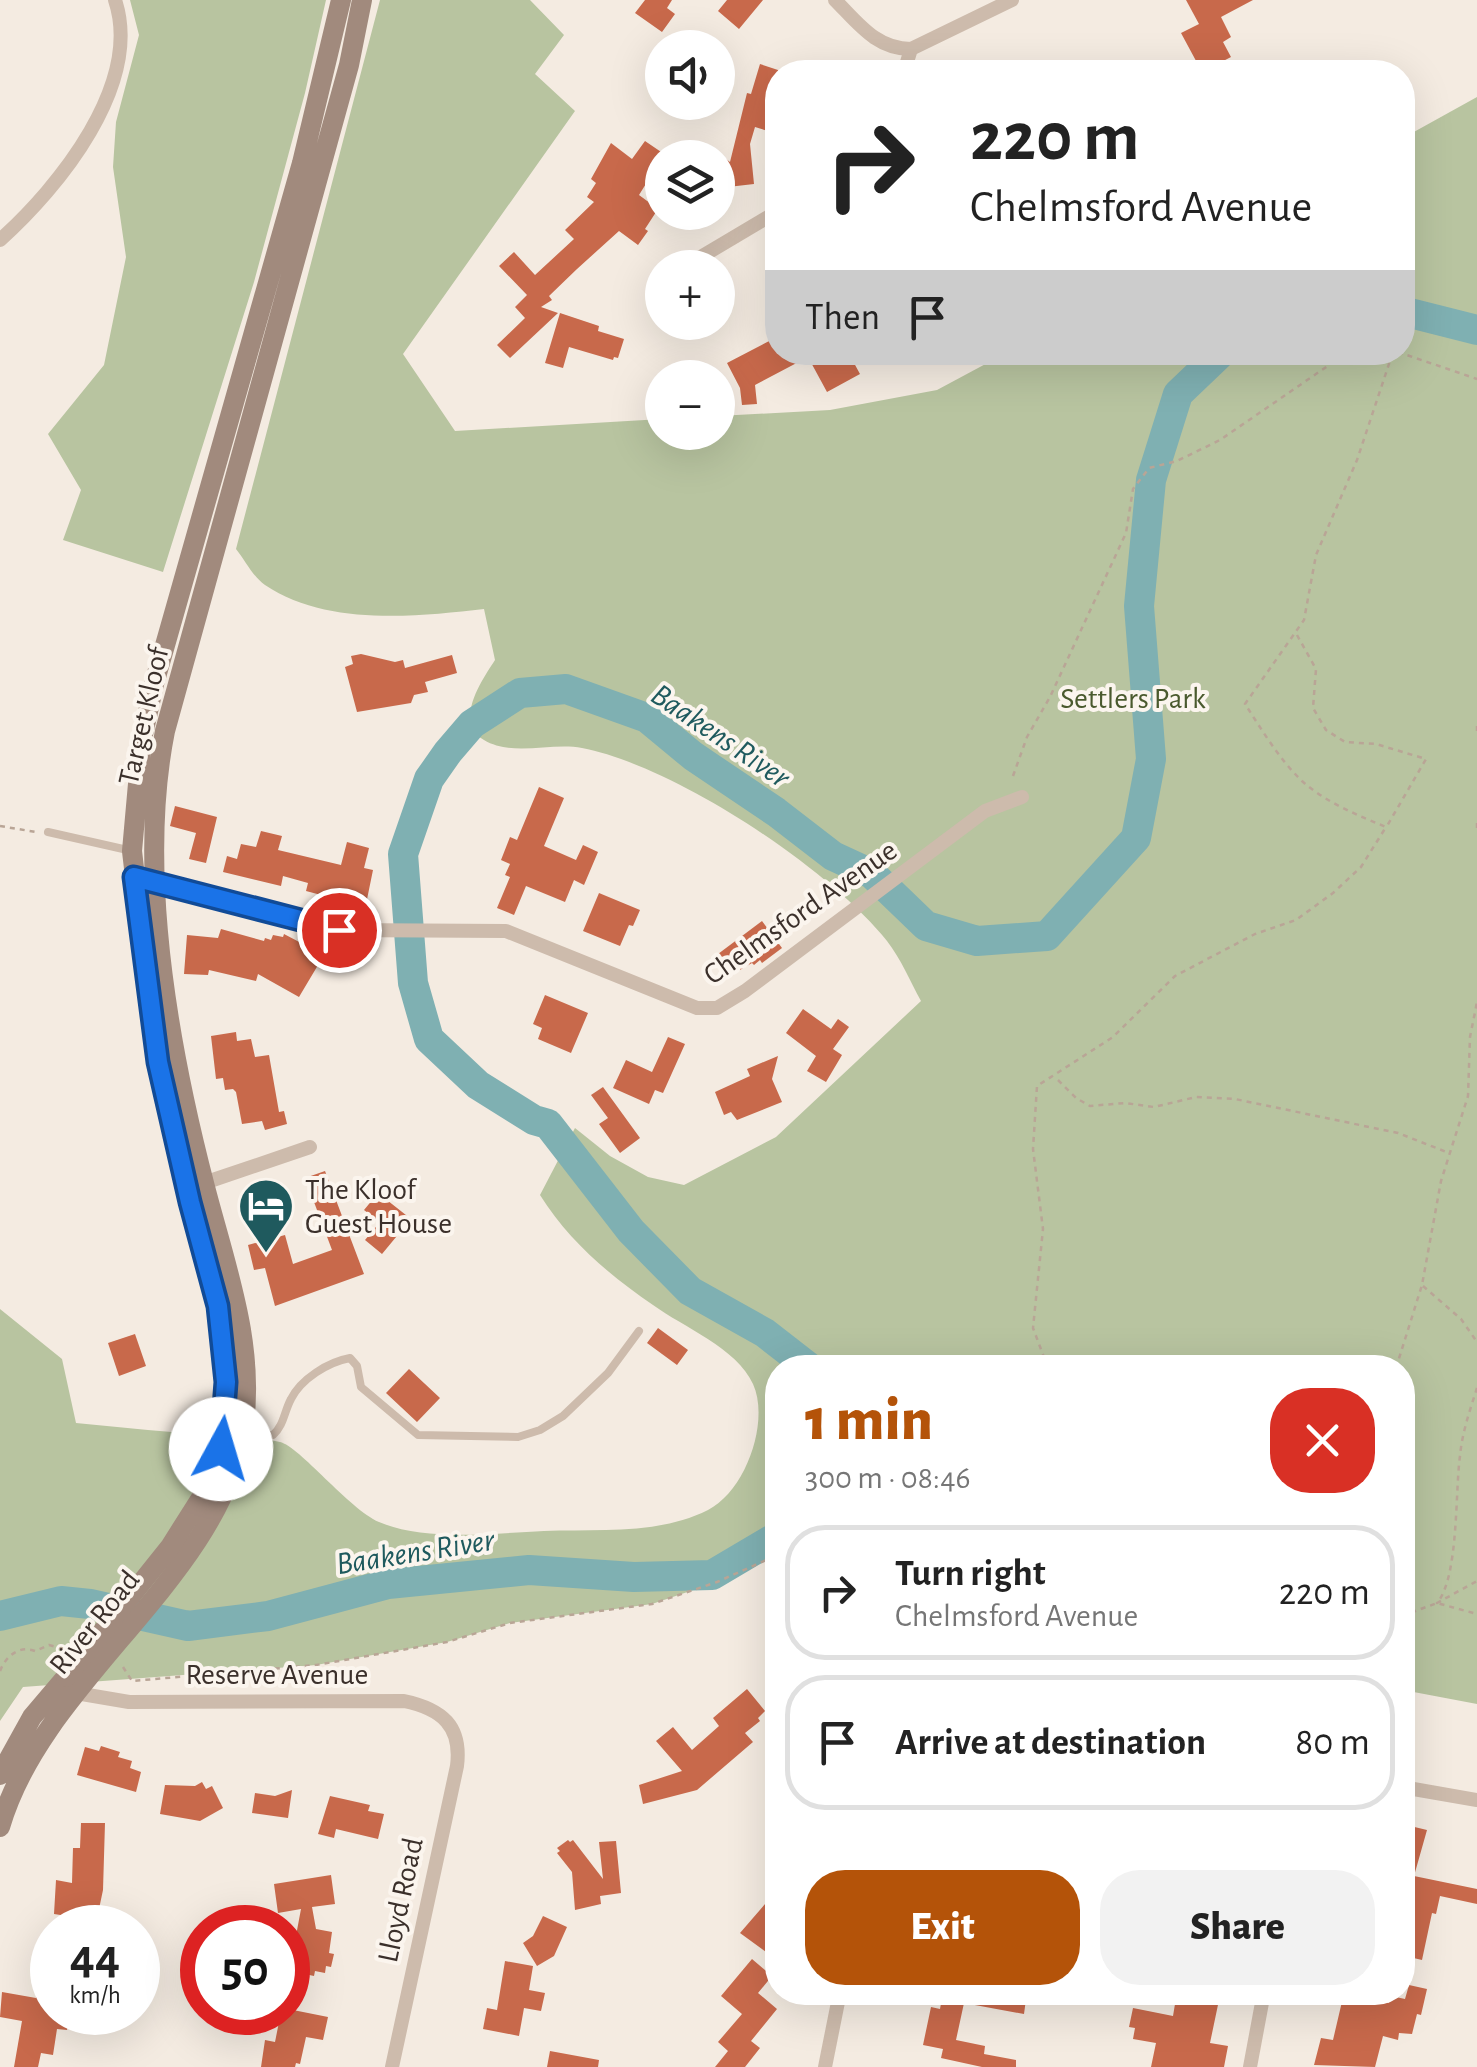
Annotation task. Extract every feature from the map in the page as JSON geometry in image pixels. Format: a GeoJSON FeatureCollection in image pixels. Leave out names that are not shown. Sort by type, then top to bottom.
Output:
{"type":"FeatureCollection","features":[{"type":"Feature","properties":{"kind":"main road","name":"Target Kloof"},"geometry":{"type":"LineString","coordinates":[[229,1452],[242,1434],[247,1385],[240,1315],[204,1184],[144,879],[132,851],[142,739],[302,163],[341,0]]}},
{"type":"Feature","properties":{"kind":"main road","name":"Target Kloof"},"geometry":{"type":"LineString","coordinates":[[229,1452],[218,1306],[158,1062],[144,879],[165,731],[349,66],[362,0]]}},
{"type":"Feature","properties":{"kind":"main road"},"geometry":{"type":"LineString","coordinates":[[177,603],[199,608]]}},
{"type":"Feature","properties":{"kind":"main road","name":"River Road"},"geometry":{"type":"LineString","coordinates":[[0,1775],[32,1718],[101,1663],[202,1530],[229,1452]]}},
{"type":"Feature","properties":{"kind":"main road","name":"River Road"},"geometry":{"type":"LineString","coordinates":[[0,1827],[29,1758],[229,1452]]}},
{"type":"Feature","properties":{"kind":"street"},"geometry":{"type":"LineString","coordinates":[[0,240],[51,188],[94,124],[122,44],[121,17],[115,0]]}},
{"type":"Feature","properties":{"kind":"street"},"geometry":{"type":"LineString","coordinates":[[835,0],[876,41],[898,49],[911,49],[1012,0]]}},
{"type":"Feature","properties":{"kind":"street"},"geometry":{"type":"LineString","coordinates":[[908,60],[911,49]]}},
{"type":"Feature","properties":{"kind":"street"},"geometry":{"type":"LineString","coordinates":[[712,250],[765,218]]}},
{"type":"Feature","properties":{"kind":"street","name":"Chelmsford Avenue"},"geometry":{"type":"LineString","coordinates":[[144,879],[339,930],[506,930],[697,1008],[718,1008],[985,812],[1022,797]]}},
{"type":"Feature","properties":{"kind":"street"},"geometry":{"type":"LineString","coordinates":[[204,1184],[310,1147]]}},
{"type":"Feature","properties":{"kind":"street","name":"Reserve Avenue"},"geometry":{"type":"LineString","coordinates":[[74,1686],[129,1702],[404,1701],[443,1717],[460,1744]]}},
{"type":"Feature","properties":{"kind":"street","name":"Lloyd Road"},"geometry":{"type":"LineString","coordinates":[[392,2067],[460,1744]]}},
{"type":"Feature","properties":{"kind":"street"},"geometry":{"type":"LineString","coordinates":[[1415,1789],[1477,1800]]}},
{"type":"Feature","properties":{"kind":"street"},"geometry":{"type":"LineString","coordinates":[[825,2067],[837,2005]]}},
{"type":"Feature","properties":{"kind":"street"},"geometry":{"type":"LineString","coordinates":[[1250,2067],[1262,2005]]}},
{"type":"Feature","properties":{"kind":"lane"},"geometry":{"type":"LineString","coordinates":[[48,832],[132,851]]}},
{"type":"Feature","properties":{"kind":"lane"},"geometry":{"type":"LineString","coordinates":[[242,1434],[272,1435],[282,1425],[297,1388],[324,1368],[350,1358],[357,1366],[362,1387],[418,1435],[527,1435],[553,1423],[574,1406],[608,1373],[639,1331]]}},
{"type":"Feature","properties":{"kind":"path"},"geometry":{"type":"LineString","coordinates":[[1415,358],[1477,379]]}},
{"type":"Feature","properties":{"kind":"path"},"geometry":{"type":"LineString","coordinates":[[1013,776],[1026,737],[1050,697],[1126,533],[1133,488],[1148,468],[1177,460],[1220,440],[1329,365]]}},
{"type":"Feature","properties":{"kind":"path"},"geometry":{"type":"LineString","coordinates":[[1386,828],[1341,807],[1304,782],[1244,704],[1304,620],[1316,555],[1358,460],[1391,365]]}},
{"type":"Feature","properties":{"kind":"path"},"geometry":{"type":"LineString","coordinates":[[1043,1355],[1032,1328],[1044,1229],[1034,1148],[1037,1086],[1113,1038],[1175,976],[1254,934],[1296,920],[1333,893],[1361,867],[1426,760],[1376,744],[1345,742],[1326,730],[1313,708],[1316,669],[1296,633]]}},
{"type":"Feature","properties":{"kind":"path"},"geometry":{"type":"LineString","coordinates":[[1477,726],[1477,736]]}},
{"type":"Feature","properties":{"kind":"path"},"geometry":{"type":"LineString","coordinates":[[1477,822],[1477,832]]}},
{"type":"Feature","properties":{"kind":"path"},"geometry":{"type":"LineString","coordinates":[[0,826],[48,832]]}},
{"type":"Feature","properties":{"kind":"path"},"geometry":{"type":"LineString","coordinates":[[1400,1355],[1422,1285],[1449,1152],[1468,1096],[1470,1037],[1477,1002]]}},
{"type":"Feature","properties":{"kind":"path"},"geometry":{"type":"LineString","coordinates":[[1058,1080],[1090,1106],[1126,1103],[1154,1107],[1196,1097],[1247,1101],[1398,1133],[1449,1152]]}},
{"type":"Feature","properties":{"kind":"path"},"geometry":{"type":"LineString","coordinates":[[1468,1096],[1477,1094]]}},
{"type":"Feature","properties":{"kind":"path"},"geometry":{"type":"LineString","coordinates":[[1422,1285],[1461,1319],[1477,1342]]}},
{"type":"Feature","properties":{"kind":"path"},"geometry":{"type":"LineString","coordinates":[[1437,1602],[1442,1596],[1455,1533],[1460,1451],[1477,1388]]}},
{"type":"Feature","properties":{"kind":"path"},"geometry":{"type":"LineString","coordinates":[[101,1663],[122,1665],[132,1681],[316,1665],[447,1642],[510,1623],[652,1604],[765,1561]]}},
{"type":"Feature","properties":{"kind":"path"},"geometry":{"type":"LineString","coordinates":[[1415,1611],[1477,1580]]}},
{"type":"Feature","properties":{"kind":"path"},"geometry":{"type":"LineString","coordinates":[[1437,1602],[1477,1614]]}},
{"type":"Feature","properties":{"kind":"path"},"geometry":{"type":"LineString","coordinates":[[0,1671],[15,1651],[48,1646],[65,1650]]}},
{"type":"Feature","properties":{"kind":"green space"},"geometry":{"type":"Polygon","coordinates":[[[130,0],[326,0],[254,282],[163,572],[63,540],[81,490],[48,434],[104,365],[126,257],[113,167],[116,122],[139,35],[130,0]]]}},
{"type":"Feature","properties":{"kind":"green space","name":"Settlers Park"},"geometry":{"type":"Polygon","coordinates":[[[380,0],[530,0],[564,35],[535,74],[575,111],[403,354],[455,431],[645,420],[645,450],[735,450],[735,415],[830,410],[937,390],[984,365],[1415,365],[1415,131],[1477,97],[1477,1704],[1415,1692],[1415,1355],[765,1355],[765,1561],[652,1604],[510,1623],[447,1642],[316,1665],[23,1687],[0,1721],[0,1309],[62,1359],[76,1423],[280,1442],[299,1454],[367,1515],[397,1528],[460,1535],[607,1530],[649,1527],[689,1518],[722,1501],[743,1472],[756,1435],[758,1399],[753,1384],[722,1349],[605,1269],[576,1242],[540,1195],[575,1128],[610,1156],[648,1177],[684,1185],[776,1137],[921,1001],[892,948],[861,912],[748,824],[661,775],[619,758],[582,748],[507,748],[484,740],[475,732],[470,712],[473,701],[495,660],[484,609],[400,616],[343,613],[289,598],[265,585],[236,549],[380,0]]]}},
{"type":"Feature","properties":{"kind":"building"},"geometry":{"type":"Polygon","coordinates":[[[645,0],[672,0],[667,8],[675,14],[663,30],[659,30],[635,13],[645,0]]]}},
{"type":"Feature","properties":{"kind":"building"},"geometry":{"type":"Polygon","coordinates":[[[727,0],[763,0],[739,29],[718,11],[727,0]]]}},
{"type":"Feature","properties":{"kind":"building"},"geometry":{"type":"Polygon","coordinates":[[[1186,0],[1253,0],[1221,17],[1231,37],[1223,42],[1231,57],[1225,60],[1196,60],[1181,33],[1199,24],[1186,0]]]}},
{"type":"Feature","properties":{"kind":"building"},"geometry":{"type":"Polygon","coordinates":[[[760,64],[765,66],[765,130],[755,127],[750,144],[754,184],[735,186],[735,142],[747,93],[751,94],[760,64]]]}},
{"type":"Feature","properties":{"kind":"building"},"geometry":{"type":"Polygon","coordinates":[[[645,141],[645,185],[639,195],[645,199],[648,231],[638,245],[619,231],[577,269],[549,296],[552,300],[541,307],[558,313],[510,358],[497,345],[525,318],[515,307],[527,295],[499,266],[514,252],[535,275],[574,239],[565,230],[594,202],[587,197],[596,183],[591,179],[611,143],[632,159],[645,141]]]}},
{"type":"Feature","properties":{"kind":"building"},"geometry":{"type":"Polygon","coordinates":[[[560,313],[624,339],[618,358],[613,360],[569,347],[563,368],[545,363],[560,313]]]}},
{"type":"Feature","properties":{"kind":"building"},"geometry":{"type":"Polygon","coordinates":[[[765,343],[765,365],[793,365],[755,385],[757,404],[742,405],[733,360],[765,343]]]}},
{"type":"Feature","properties":{"kind":"building"},"geometry":{"type":"Polygon","coordinates":[[[812,365],[855,365],[860,374],[827,392],[812,365]]]}},
{"type":"Feature","properties":{"kind":"building"},"geometry":{"type":"Polygon","coordinates":[[[361,654],[395,662],[403,660],[405,668],[452,655],[457,673],[425,682],[428,692],[414,695],[411,703],[357,712],[345,667],[353,664],[351,656],[361,654]]]}},
{"type":"Feature","properties":{"kind":"building"},"geometry":{"type":"Polygon","coordinates":[[[539,787],[564,798],[544,846],[576,860],[583,845],[598,852],[584,885],[574,880],[565,902],[526,886],[514,915],[497,908],[510,877],[505,875],[510,864],[501,860],[510,837],[517,840],[539,787]]]}},
{"type":"Feature","properties":{"kind":"building"},"geometry":{"type":"Polygon","coordinates":[[[175,806],[217,817],[206,863],[189,859],[196,833],[170,826],[175,806]]]}},
{"type":"Feature","properties":{"kind":"building"},"geometry":{"type":"Polygon","coordinates":[[[261,831],[282,836],[278,850],[341,865],[347,842],[369,848],[364,868],[373,870],[364,914],[351,910],[352,904],[306,891],[308,883],[283,876],[281,886],[223,872],[227,856],[237,859],[241,844],[256,847],[261,831]]]}},
{"type":"Feature","properties":{"kind":"building"},"geometry":{"type":"Polygon","coordinates":[[[599,893],[640,910],[620,946],[583,931],[599,893]]]}},
{"type":"Feature","properties":{"kind":"building"},"geometry":{"type":"Polygon","coordinates":[[[762,921],[782,948],[762,963],[752,963],[733,974],[718,954],[762,921]]]}},
{"type":"Feature","properties":{"kind":"building"},"geometry":{"type":"Polygon","coordinates":[[[221,929],[264,941],[284,934],[324,955],[299,997],[258,974],[256,981],[209,970],[208,975],[184,974],[187,935],[218,938],[221,929]]]}},
{"type":"Feature","properties":{"kind":"building"},"geometry":{"type":"Polygon","coordinates":[[[545,995],[588,1013],[571,1053],[538,1039],[542,1028],[533,1024],[545,995]]]}},
{"type":"Feature","properties":{"kind":"building"},"geometry":{"type":"Polygon","coordinates":[[[803,1009],[831,1029],[838,1019],[849,1027],[833,1049],[842,1055],[826,1082],[807,1071],[816,1056],[786,1033],[803,1009]]]}},
{"type":"Feature","properties":{"kind":"building"},"geometry":{"type":"Polygon","coordinates":[[[236,1032],[237,1041],[251,1039],[255,1057],[269,1055],[279,1112],[284,1111],[287,1124],[265,1130],[262,1121],[242,1124],[236,1092],[225,1090],[223,1078],[216,1079],[211,1036],[236,1032]]]}},
{"type":"Feature","properties":{"kind":"building"},"geometry":{"type":"Polygon","coordinates":[[[668,1037],[685,1044],[663,1093],[655,1090],[649,1104],[613,1088],[626,1060],[652,1072],[668,1037]]]}},
{"type":"Feature","properties":{"kind":"building"},"geometry":{"type":"Polygon","coordinates":[[[778,1056],[772,1079],[782,1102],[737,1120],[731,1112],[724,1115],[715,1092],[750,1076],[747,1069],[778,1056]]]}},
{"type":"Feature","properties":{"kind":"building"},"geometry":{"type":"Polygon","coordinates":[[[603,1087],[640,1138],[620,1153],[599,1124],[608,1118],[591,1095],[603,1087]]]}},
{"type":"Feature","properties":{"kind":"building"},"geometry":{"type":"Polygon","coordinates":[[[325,1171],[364,1274],[275,1306],[265,1268],[254,1270],[248,1245],[285,1235],[293,1264],[332,1250],[305,1178],[325,1171]]]}},
{"type":"Feature","properties":{"kind":"building"},"geometry":{"type":"Polygon","coordinates":[[[378,1193],[411,1219],[382,1254],[365,1240],[380,1222],[364,1210],[378,1193]]]}},
{"type":"Feature","properties":{"kind":"building"},"geometry":{"type":"Polygon","coordinates":[[[658,1328],[688,1350],[677,1365],[647,1343],[658,1328]]]}},
{"type":"Feature","properties":{"kind":"building"},"geometry":{"type":"Polygon","coordinates":[[[135,1334],[146,1366],[119,1376],[108,1343],[135,1334]]]}},
{"type":"Feature","properties":{"kind":"building"},"geometry":{"type":"Polygon","coordinates":[[[409,1369],[440,1398],[417,1422],[386,1393],[409,1369]]]}},
{"type":"Feature","properties":{"kind":"building"},"geometry":{"type":"Polygon","coordinates":[[[747,1689],[765,1711],[758,1718],[760,1721],[745,1733],[753,1742],[697,1790],[643,1804],[639,1785],[682,1771],[656,1741],[673,1727],[692,1750],[719,1726],[713,1718],[747,1689]]]}},
{"type":"Feature","properties":{"kind":"building"},"geometry":{"type":"Polygon","coordinates":[[[101,1746],[120,1752],[118,1757],[132,1761],[130,1768],[141,1772],[136,1792],[77,1775],[85,1747],[99,1751],[101,1746]]]}},
{"type":"Feature","properties":{"kind":"building"},"geometry":{"type":"Polygon","coordinates":[[[202,1782],[206,1789],[212,1786],[223,1808],[200,1821],[160,1814],[165,1785],[195,1786],[202,1782]]]}},
{"type":"Feature","properties":{"kind":"building"},"geometry":{"type":"Polygon","coordinates":[[[292,1790],[288,1818],[252,1813],[255,1793],[275,1796],[292,1790]]]}},
{"type":"Feature","properties":{"kind":"building"},"geometry":{"type":"Polygon","coordinates":[[[330,1796],[370,1805],[368,1811],[384,1814],[378,1839],[336,1829],[334,1838],[318,1834],[330,1796]]]}},
{"type":"Feature","properties":{"kind":"building"},"geometry":{"type":"Polygon","coordinates":[[[81,1823],[105,1823],[100,1905],[55,1905],[56,1880],[72,1883],[73,1848],[80,1848],[81,1823]]]}},
{"type":"Feature","properties":{"kind":"building"},"geometry":{"type":"Polygon","coordinates":[[[1415,1827],[1427,1830],[1415,1872],[1415,1827]]]}},
{"type":"Feature","properties":{"kind":"building"},"geometry":{"type":"Polygon","coordinates":[[[573,1840],[603,1879],[599,1842],[616,1841],[621,1893],[600,1896],[601,1904],[575,1910],[572,1872],[557,1853],[557,1848],[573,1840]]]}},
{"type":"Feature","properties":{"kind":"building"},"geometry":{"type":"Polygon","coordinates":[[[331,1875],[335,1904],[312,1907],[316,1929],[332,1932],[329,1953],[334,1954],[325,1973],[315,1971],[314,1976],[310,1975],[310,1905],[277,1905],[274,1884],[331,1875]]]}},
{"type":"Feature","properties":{"kind":"building"},"geometry":{"type":"Polygon","coordinates":[[[1415,1876],[1477,1889],[1477,1904],[1440,1896],[1436,1914],[1432,1913],[1422,1960],[1415,1958],[1415,1876]]]}},
{"type":"Feature","properties":{"kind":"building"},"geometry":{"type":"Polygon","coordinates":[[[765,1904],[765,1951],[740,1933],[765,1904]]]}},
{"type":"Feature","properties":{"kind":"building"},"geometry":{"type":"Polygon","coordinates":[[[543,1916],[567,1927],[554,1956],[537,1966],[523,1943],[533,1936],[543,1916]]]}},
{"type":"Feature","properties":{"kind":"building"},"geometry":{"type":"Polygon","coordinates":[[[752,1959],[765,1970],[765,1984],[758,1993],[765,1999],[765,2005],[777,2009],[751,2041],[760,2048],[745,2067],[715,2067],[728,2051],[718,2042],[742,2014],[721,1996],[752,1959]]]}},
{"type":"Feature","properties":{"kind":"building"},"geometry":{"type":"Polygon","coordinates":[[[505,1961],[533,1966],[529,1990],[545,1993],[541,2011],[524,2008],[519,2036],[483,2029],[487,2008],[497,2010],[505,1961]]]}},
{"type":"Feature","properties":{"kind":"building"},"geometry":{"type":"Polygon","coordinates":[[[1415,1986],[1427,1989],[1412,2034],[1399,2033],[1398,2040],[1383,2036],[1375,2067],[1314,2065],[1321,2038],[1333,2040],[1341,2005],[1415,2005],[1415,1986]]]}},
{"type":"Feature","properties":{"kind":"building"},"geometry":{"type":"Polygon","coordinates":[[[2,1992],[30,1997],[30,2035],[56,2035],[53,2055],[41,2053],[38,2067],[14,2067],[22,2021],[0,2017],[2,1992]]]}},
{"type":"Feature","properties":{"kind":"building"},"geometry":{"type":"Polygon","coordinates":[[[941,2005],[964,2005],[956,2040],[985,2046],[984,2054],[1016,2060],[1016,2067],[982,2067],[941,2058],[943,2049],[923,2045],[931,2007],[940,2009],[941,2005]]]}},
{"type":"Feature","properties":{"kind":"building"},"geometry":{"type":"Polygon","coordinates":[[[975,2005],[1025,2005],[1024,2014],[975,2005]]]}},
{"type":"Feature","properties":{"kind":"building"},"geometry":{"type":"Polygon","coordinates":[[[1175,2005],[1218,2005],[1210,2043],[1228,2046],[1224,2067],[1151,2067],[1156,2043],[1133,2039],[1135,2028],[1129,2027],[1133,2008],[1173,2016],[1175,2005]]]}},
{"type":"Feature","properties":{"kind":"building"},"geometry":{"type":"Polygon","coordinates":[[[310,2013],[328,2017],[323,2040],[306,2037],[300,2064],[295,2067],[261,2067],[265,2040],[275,2042],[276,2035],[310,2035],[310,2013]]]}},
{"type":"Feature","properties":{"kind":"building"},"geometry":{"type":"Polygon","coordinates":[[[550,2051],[599,2060],[598,2067],[547,2067],[550,2051]]]}},
{"type":"Feature","properties":{"kind":"waterway","name":"Baakens River"},"geometry":{"type":"LineString","coordinates":[[1415,314],[1477,330]]}},
{"type":"Feature","properties":{"kind":"waterway","name":"Baakens River"},"geometry":{"type":"LineString","coordinates":[[793,1355],[765,1333],[690,1291],[631,1231],[548,1124],[534,1120],[478,1085],[429,1039],[413,983],[403,854],[429,779],[472,724],[520,693],[566,689],[647,718],[693,756],[833,856],[872,874],[926,926],[977,941],[1047,936],[1136,838],[1151,759],[1139,606],[1151,480],[1178,394],[1208,365]]}},
{"type":"Feature","properties":{"kind":"waterway","name":"Baakens River"},"geometry":{"type":"LineString","coordinates":[[0,1616],[61,1601],[188,1626],[268,1616],[388,1584],[529,1570],[634,1577],[712,1575],[765,1544]]}},
{"type":"Feature","properties":{"kind":"place","name":"The Kloof Guest House"},"geometry":{"type":"Point","coordinates":[266,1255]}},
{"type":"Feature","properties":{"kind":"route"},"geometry":{"type":"LineString","coordinates":[[221,1449],[226,1382],[218,1306],[154,1042],[134,877],[339,930]]}}]}
